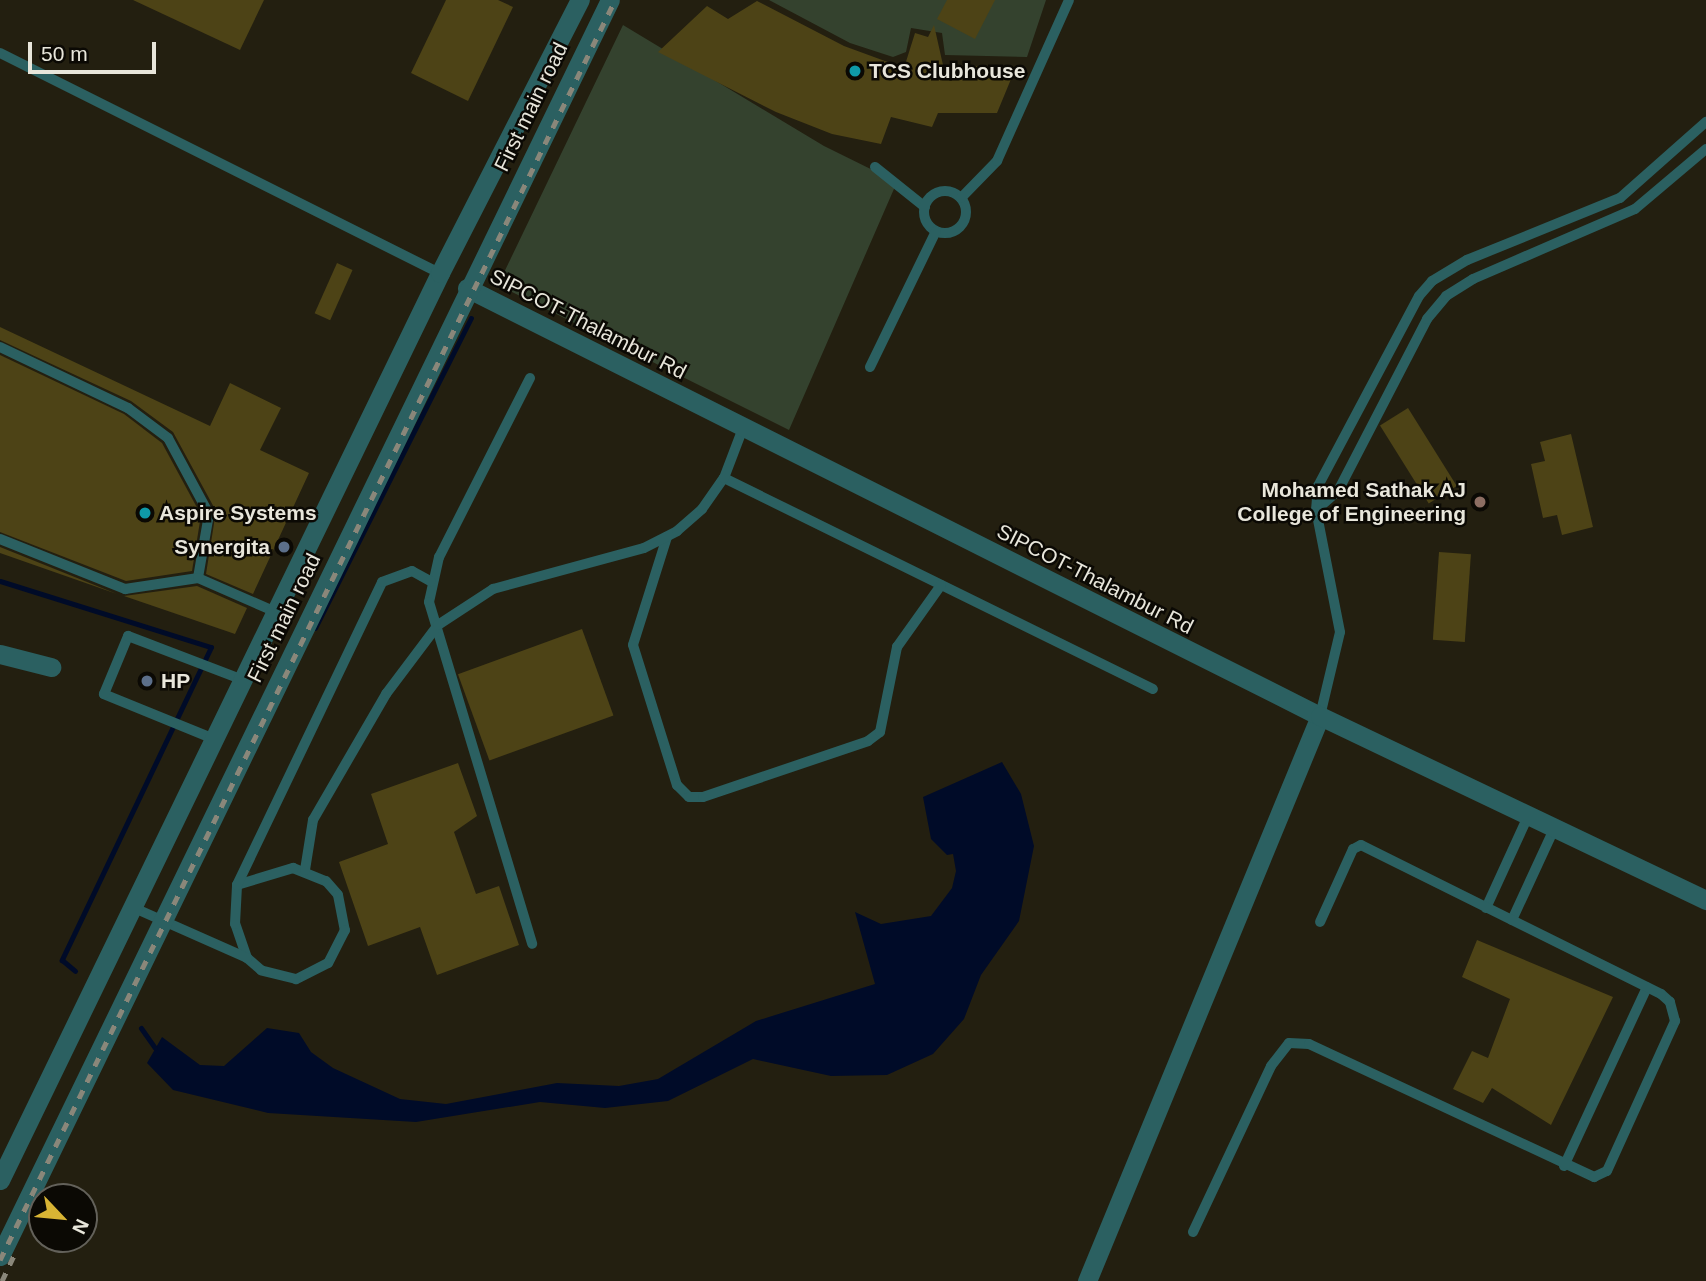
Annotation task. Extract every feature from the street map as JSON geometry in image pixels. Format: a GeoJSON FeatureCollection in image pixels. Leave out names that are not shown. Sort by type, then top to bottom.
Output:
{"type":"FeatureCollection","features":[{"type":"Feature","properties":{"kind":"street"},"geometry":{"type":"LineString","coordinates":[[0,1180],[440,273],[580,0]]}},
{"type":"Feature","properties":{"kind":"street","name":"First main road"},"geometry":{"type":"LineString","coordinates":[[0,1256],[467,288],[610,0]]}},
{"type":"Feature","properties":{"kind":"street","name":"SIPCOT-Thalambur Rd"},"geometry":{"type":"LineString","coordinates":[[467,288],[1320,716],[1706,900]]}},
{"type":"Feature","properties":{"kind":"street"},"geometry":{"type":"LineString","coordinates":[[0,654],[51,667]]}},
{"type":"Feature","properties":{"kind":"street"},"geometry":{"type":"LineString","coordinates":[[1087,1281],[1320,716]]}},
{"type":"Feature","properties":{"kind":"lane"},"geometry":{"type":"LineString","coordinates":[[961,198],[997,161],[1069,0]]}},
{"type":"Feature","properties":{"kind":"lane"},"geometry":{"type":"LineString","coordinates":[[0,53],[440,273]]}},
{"type":"Feature","properties":{"kind":"lane"},"geometry":{"type":"LineString","coordinates":[[1320,716],[1340,632],[1316,510],[1318,486],[1419,296],[1432,281],[1467,261],[1620,198],[1706,122]]}},
{"type":"Feature","properties":{"kind":"lane"},"geometry":{"type":"LineString","coordinates":[[1316,510],[1338,491],[1427,319],[1446,296],[1474,279],[1635,209],[1706,149]]}},
{"type":"Feature","properties":{"kind":"lane"},"geometry":{"type":"LineString","coordinates":[[875,167],[925,207]]}},
{"type":"Feature","properties":{"kind":"lane"},"geometry":{"type":"LineString","coordinates":[[940,191],[961,198],[966,207],[964,223],[951,233],[936,231],[925,218],[925,207],[940,191]]}},
{"type":"Feature","properties":{"kind":"lane"},"geometry":{"type":"LineString","coordinates":[[870,367],[936,231]]}},
{"type":"Feature","properties":{"kind":"lane"},"geometry":{"type":"LineString","coordinates":[[0,347],[128,408],[168,438],[209,514],[198,578]]}},
{"type":"Feature","properties":{"kind":"lane"},"geometry":{"type":"LineString","coordinates":[[530,378],[430,581],[429,602],[532,944]]}},
{"type":"Feature","properties":{"kind":"lane"},"geometry":{"type":"LineString","coordinates":[[305,870],[313,820],[386,694],[438,625],[493,589],[644,548],[667,537],[702,509],[724,478],[743,428]]}},
{"type":"Feature","properties":{"kind":"lane"},"geometry":{"type":"LineString","coordinates":[[724,478],[1153,689]]}},
{"type":"Feature","properties":{"kind":"lane"},"geometry":{"type":"LineString","coordinates":[[667,537],[633,645],[677,785],[689,797],[728,789],[868,741],[880,732],[897,647],[941,585]]}},
{"type":"Feature","properties":{"kind":"lane"},"geometry":{"type":"LineString","coordinates":[[0,539],[125,589],[198,578],[276,612]]}},
{"type":"Feature","properties":{"kind":"lane"},"geometry":{"type":"LineString","coordinates":[[247,958],[235,924],[237,885],[382,582],[412,571],[430,581]]}},
{"type":"Feature","properties":{"kind":"lane"},"geometry":{"type":"LineString","coordinates":[[214,739],[104,694],[128,636],[243,680]]}},
{"type":"Feature","properties":{"kind":"lane"},"geometry":{"type":"LineString","coordinates":[[1486,908],[1529,814]]}},
{"type":"Feature","properties":{"kind":"lane"},"geometry":{"type":"LineString","coordinates":[[1512,920],[1556,827]]}},
{"type":"Feature","properties":{"kind":"lane"},"geometry":{"type":"LineString","coordinates":[[1193,1231],[1272,1066],[1289,1043],[1298,1041],[1426,1096],[1564,1166],[1594,1177],[1607,1171],[1675,1021],[1670,1002],[1647,987],[1362,845],[1353,849],[1320,922]]}},
{"type":"Feature","properties":{"kind":"lane"},"geometry":{"type":"LineString","coordinates":[[132,908],[247,958],[261,970],[296,979],[313,974],[339,948],[345,930],[338,895],[326,881],[305,870],[275,870],[237,885]]}},
{"type":"Feature","properties":{"kind":"lane"},"geometry":{"type":"LineString","coordinates":[[1564,1166],[1647,987]]}},
{"type":"Feature","properties":{"kind":"green space"},"geometry":{"type":"Polygon","coordinates":[[[769,0],[1046,0],[1027,57],[945,55],[942,33],[911,28],[906,52],[893,57],[850,43],[769,0]]]}},
{"type":"Feature","properties":{"kind":"green space"},"geometry":{"type":"Polygon","coordinates":[[[623,25],[824,146],[897,182],[789,430],[498,285],[623,25]]]}},
{"type":"Feature","properties":{"kind":"water"},"geometry":{"type":"Polygon","coordinates":[[[1002,762],[1021,794],[1034,846],[1019,921],[981,975],[964,1019],[933,1054],[887,1075],[831,1076],[753,1059],[668,1101],[605,1108],[540,1102],[416,1122],[268,1113],[173,1090],[147,1063],[162,1037],[200,1065],[224,1066],[267,1028],[299,1033],[311,1052],[333,1068],[400,1099],[446,1104],[557,1083],[619,1086],[658,1079],[756,1021],[875,984],[855,912],[881,924],[931,916],[952,888],[956,871],[953,854],[947,855],[931,839],[923,797],[1002,762]]]}},
{"type":"Feature","properties":{"kind":"building"},"geometry":{"type":"Polygon","coordinates":[[[133,0],[264,0],[240,50],[133,0]]]}},
{"type":"Feature","properties":{"kind":"building"},"geometry":{"type":"Polygon","coordinates":[[[446,0],[498,0],[513,7],[468,101],[411,73],[446,0]]]}},
{"type":"Feature","properties":{"kind":"building"},"geometry":{"type":"Polygon","coordinates":[[[947,0],[995,0],[975,39],[937,19],[947,0]]]}},
{"type":"Feature","properties":{"kind":"building","name":"TCS Clubhouse"},"geometry":{"type":"Polygon","coordinates":[[[757,1],[844,46],[904,68],[915,33],[928,37],[934,25],[943,65],[1016,67],[997,113],[938,113],[932,127],[891,117],[881,144],[832,134],[776,112],[658,52],[707,6],[728,19],[757,1]]]}},
{"type":"Feature","properties":{"kind":"building"},"geometry":{"type":"Polygon","coordinates":[[[337,263],[353,270],[330,320],[315,313],[337,263]]]}},
{"type":"Feature","properties":{"kind":"building"},"geometry":{"type":"Polygon","coordinates":[[[0,327],[210,426],[230,383],[281,408],[260,450],[309,473],[253,594],[206,574],[216,511],[173,432],[131,401],[0,340],[0,327]]]}},
{"type":"Feature","properties":{"kind":"building"},"geometry":{"type":"Polygon","coordinates":[[[0,355],[124,414],[162,443],[201,515],[192,571],[126,581],[0,532],[0,355]]]}},
{"type":"Feature","properties":{"kind":"building"},"geometry":{"type":"Polygon","coordinates":[[[1408,408],[1457,486],[1429,504],[1380,425],[1408,408]]]}},
{"type":"Feature","properties":{"kind":"building"},"geometry":{"type":"Polygon","coordinates":[[[1571,434],[1593,527],[1562,535],[1557,515],[1543,518],[1531,464],[1545,461],[1540,442],[1571,434]]]}},
{"type":"Feature","properties":{"kind":"building"},"geometry":{"type":"Polygon","coordinates":[[[0,547],[117,594],[0,553],[0,547]]]}},
{"type":"Feature","properties":{"kind":"building"},"geometry":{"type":"Polygon","coordinates":[[[1439,552],[1471,554],[1465,642],[1433,640],[1439,552]]]}},
{"type":"Feature","properties":{"kind":"building"},"geometry":{"type":"Polygon","coordinates":[[[197,586],[247,608],[235,634],[124,596],[197,586]]]}},
{"type":"Feature","properties":{"kind":"building"},"geometry":{"type":"Polygon","coordinates":[[[582,629],[613,715],[489,761],[458,674],[582,629]]]}},
{"type":"Feature","properties":{"kind":"building"},"geometry":{"type":"Polygon","coordinates":[[[458,763],[477,816],[454,832],[476,894],[499,886],[519,945],[437,975],[420,927],[368,946],[339,862],[388,844],[371,794],[458,763]]]}},
{"type":"Feature","properties":{"kind":"building"},"geometry":{"type":"Polygon","coordinates":[[[1477,940],[1613,997],[1551,1125],[1492,1088],[1483,1103],[1453,1089],[1472,1051],[1488,1058],[1510,999],[1462,977],[1477,940]]]}},
{"type":"Feature","properties":{"kind":"waterway"},"geometry":{"type":"LineString","coordinates":[[315,628],[471,318]]}},
{"type":"Feature","properties":{"kind":"waterway"},"geometry":{"type":"LineString","coordinates":[[0,581],[211,647],[62,960],[75,971]]}},
{"type":"Feature","properties":{"kind":"waterway"},"geometry":{"type":"LineString","coordinates":[[141,1028],[155,1048]]}},
{"type":"Feature","properties":{"kind":"railway"},"geometry":{"type":"LineString","coordinates":[[0,1260],[615,0]]}},
{"type":"Feature","properties":{"kind":"railway"},"geometry":{"type":"LineString","coordinates":[[2,1281],[16,1251]]}},
{"type":"Feature","properties":{"kind":"place","name":"TCS Clubhouse"},"geometry":{"type":"Point","coordinates":[855,71]}},
{"type":"Feature","properties":{"kind":"place","name":"Mohamed Sathak AJ College of Engineering"},"geometry":{"type":"Point","coordinates":[1480,502]}},
{"type":"Feature","properties":{"kind":"place","name":"Aspire Systems"},"geometry":{"type":"Point","coordinates":[145,513]}},
{"type":"Feature","properties":{"kind":"place","name":"Synergita"},"geometry":{"type":"Point","coordinates":[284,547]}},
{"type":"Feature","properties":{"kind":"place","name":"HP"},"geometry":{"type":"Point","coordinates":[147,681]}}]}
